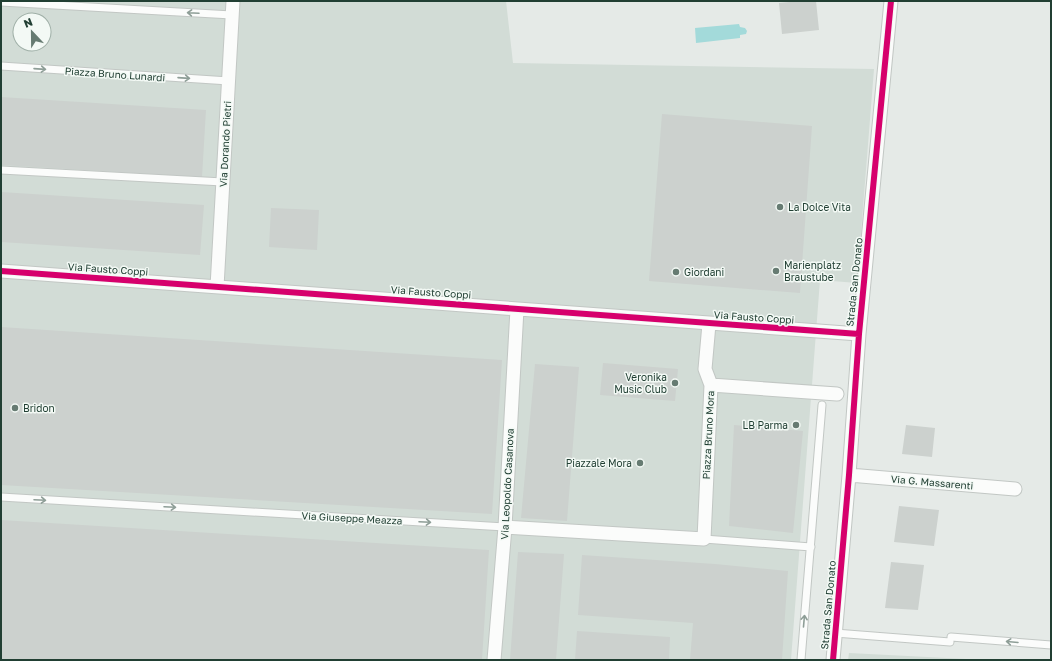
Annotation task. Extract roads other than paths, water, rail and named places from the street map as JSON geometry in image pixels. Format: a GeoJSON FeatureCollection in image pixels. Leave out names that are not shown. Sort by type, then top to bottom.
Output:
{"type":"FeatureCollection","features":[{"type":"Feature","properties":{"kind":"street","name":"Via Dorando Pietri"},"geometry":{"type":"LineString","coordinates":[[217,287],[233,1]]}},
{"type":"Feature","properties":{"kind":"street","name":"Strada San Donato"},"geometry":{"type":"LineString","coordinates":[[833,660],[849,475],[859,334],[891,1]]}},
{"type":"Feature","properties":{"kind":"street","name":"Via Fausto Coppi"},"geometry":{"type":"LineString","coordinates":[[1,272],[859,334]]}},
{"type":"Feature","properties":{"kind":"street","name":"Via Leopoldo Casanova"},"geometry":{"type":"LineString","coordinates":[[494,660],[505,527],[517,309]]}},
{"type":"Feature","properties":{"kind":"street"},"geometry":{"type":"LineString","coordinates":[[709,324],[705,369],[711,386]]}},
{"type":"Feature","properties":{"kind":"street","name":"Piazza Bruno Mora"},"geometry":{"type":"LineString","coordinates":[[704,539],[711,386],[837,394]]}},
{"type":"Feature","properties":{"kind":"street","name":"Via G. Massarenti"},"geometry":{"type":"LineString","coordinates":[[849,475],[1014,489]]}},
{"type":"Feature","properties":{"kind":"street","name":"Via Giuseppe Meazza"},"geometry":{"type":"LineString","coordinates":[[505,527],[704,539]]}},
{"type":"Feature","properties":{"kind":"lane"},"geometry":{"type":"LineString","coordinates":[[1,2],[232,15]]}},
{"type":"Feature","properties":{"kind":"lane","name":"Piazza Bruno Lunardi"},"geometry":{"type":"LineString","coordinates":[[1,66],[229,81]]}},
{"type":"Feature","properties":{"kind":"lane"},"geometry":{"type":"LineString","coordinates":[[1,170],[223,182]]}},
{"type":"Feature","properties":{"kind":"lane"},"geometry":{"type":"LineString","coordinates":[[801,660],[822,405]]}},
{"type":"Feature","properties":{"kind":"lane","name":"Via Giuseppe Meazza"},"geometry":{"type":"LineString","coordinates":[[1,497],[505,527]]}},
{"type":"Feature","properties":{"kind":"lane"},"geometry":{"type":"LineString","coordinates":[[704,539],[810,547]]}},
{"type":"Feature","properties":{"kind":"lane"},"geometry":{"type":"LineString","coordinates":[[835,633],[1051,645]]}},
{"type":"Feature","properties":{"kind":"water"},"geometry":{"type":"Polygon","coordinates":[[[739,24],[740,27],[745,28],[747,31],[746,34],[740,35],[740,38],[696,43],[695,28],[739,24]]]}},
{"type":"Feature","properties":{"kind":"place","name":"La Dolce Vita"},"geometry":{"type":"Point","coordinates":[780,207]}},
{"type":"Feature","properties":{"kind":"place","name":"Marienplatz Braustube"},"geometry":{"type":"Point","coordinates":[776,271]}},
{"type":"Feature","properties":{"kind":"place","name":"Giordani"},"geometry":{"type":"Point","coordinates":[676,272]}},
{"type":"Feature","properties":{"kind":"place","name":"Veronika Music Club"},"geometry":{"type":"Point","coordinates":[675,383]}},
{"type":"Feature","properties":{"kind":"place","name":"Bridon"},"geometry":{"type":"Point","coordinates":[15,408]}},
{"type":"Feature","properties":{"kind":"place","name":"LB Parma"},"geometry":{"type":"Point","coordinates":[796,425]}},
{"type":"Feature","properties":{"kind":"place","name":"Piazzale Mora"},"geometry":{"type":"Point","coordinates":[640,463]}}]}
